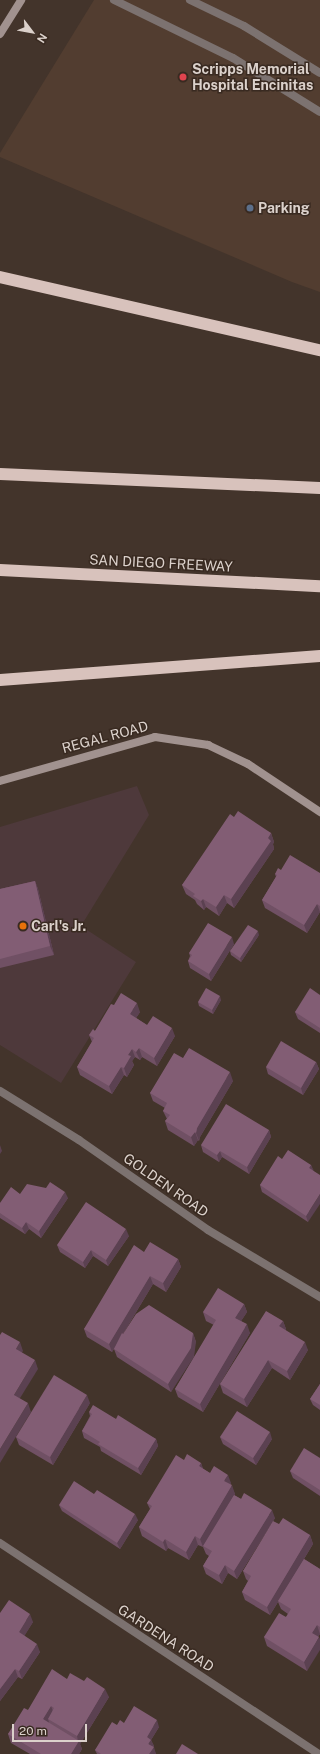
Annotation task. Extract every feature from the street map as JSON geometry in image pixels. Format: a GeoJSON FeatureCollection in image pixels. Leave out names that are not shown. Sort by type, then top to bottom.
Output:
{"type":"FeatureCollection","features":[{"type":"Feature","properties":{"kind":"highway"},"geometry":{"type":"LineString","coordinates":[[0,277],[320,350]]}},
{"type":"Feature","properties":{"kind":"highway"},"geometry":{"type":"LineString","coordinates":[[0,474],[320,488]]}},
{"type":"Feature","properties":{"kind":"highway","name":"SAN DIEGO FREEWAY"},"geometry":{"type":"LineString","coordinates":[[0,570],[320,586]]}},
{"type":"Feature","properties":{"kind":"highway"},"geometry":{"type":"LineString","coordinates":[[0,680],[320,656]]}},
{"type":"Feature","properties":{"kind":"street"},"geometry":{"type":"LineString","coordinates":[[0,34],[21,0]]}},
{"type":"Feature","properties":{"kind":"street"},"geometry":{"type":"LineString","coordinates":[[114,0],[232,58],[320,112]]}},
{"type":"Feature","properties":{"kind":"street"},"geometry":{"type":"LineString","coordinates":[[190,0],[244,26],[320,73]]}},
{"type":"Feature","properties":{"kind":"street","name":"REGAL ROAD"},"geometry":{"type":"LineString","coordinates":[[0,781],[155,736],[208,745],[248,764],[320,812]]}},
{"type":"Feature","properties":{"kind":"street","name":"GOLDEN ROAD"},"geometry":{"type":"LineString","coordinates":[[0,1091],[79,1140],[208,1230],[320,1297]]}},
{"type":"Feature","properties":{"kind":"street","name":"GARDENA ROAD"},"geometry":{"type":"LineString","coordinates":[[0,1543],[319,1754]]}},
{"type":"Feature","properties":{"kind":"shaded area","name":"Scripps Memorial Hospital Encinitas"},"geometry":{"type":"Polygon","coordinates":[[[94,0],[320,0],[320,292],[292,282],[0,157],[0,153],[94,0]]]}},
{"type":"Feature","properties":{"kind":"shaded area"},"geometry":{"type":"Polygon","coordinates":[[[137,786],[149,815],[81,926],[136,962],[61,1083],[0,1045],[0,827],[137,786]]]}},
{"type":"Feature","properties":{"kind":"building"},"geometry":{"type":"Polygon","coordinates":[[[238,811],[271,833],[268,838],[271,841],[231,899],[224,895],[216,907],[203,899],[201,901],[193,896],[195,894],[182,885],[230,814],[234,817],[238,811]]]}},
{"type":"Feature","properties":{"kind":"building"},"geometry":{"type":"Polygon","coordinates":[[[290,855],[320,873],[320,906],[317,904],[304,925],[262,900],[277,875],[275,874],[278,868],[281,870],[290,855]]]}},
{"type":"Feature","properties":{"kind":"building","name":"Carl's Jr."},"geometry":{"type":"Polygon","coordinates":[[[35,881],[50,946],[0,959],[0,889],[35,881]]]}},
{"type":"Feature","properties":{"kind":"building"},"geometry":{"type":"Polygon","coordinates":[[[208,923],[232,937],[209,974],[188,961],[192,955],[189,953],[208,923]]]}},
{"type":"Feature","properties":{"kind":"building"},"geometry":{"type":"Polygon","coordinates":[[[248,925],[258,931],[240,958],[230,951],[248,925]]]}},
{"type":"Feature","properties":{"kind":"building"},"geometry":{"type":"Polygon","coordinates":[[[206,988],[220,996],[212,1010],[198,1002],[206,988]]]}},
{"type":"Feature","properties":{"kind":"building"},"geometry":{"type":"Polygon","coordinates":[[[310,988],[320,995],[320,1028],[295,1012],[310,988]]]}},
{"type":"Feature","properties":{"kind":"building"},"geometry":{"type":"Polygon","coordinates":[[[121,993],[137,1003],[130,1014],[147,1025],[153,1016],[172,1028],[154,1058],[139,1048],[136,1052],[132,1049],[128,1055],[131,1056],[124,1068],[121,1067],[109,1086],[77,1067],[94,1038],[89,1035],[93,1029],[95,1031],[111,1004],[114,1005],[121,993]]]}},
{"type":"Feature","properties":{"kind":"building"},"geometry":{"type":"Polygon","coordinates":[[[281,1041],[316,1062],[301,1088],[266,1067],[281,1041]]]}},
{"type":"Feature","properties":{"kind":"building"},"geometry":{"type":"Polygon","coordinates":[[[189,1048],[230,1072],[197,1128],[196,1133],[195,1132],[191,1137],[165,1121],[170,1115],[163,1111],[167,1103],[150,1093],[174,1053],[183,1058],[189,1048]]]}},
{"type":"Feature","properties":{"kind":"building"},"geometry":{"type":"Polygon","coordinates":[[[226,1104],[269,1130],[247,1167],[220,1151],[217,1155],[201,1145],[226,1104]]]}},
{"type":"Feature","properties":{"kind":"building"},"geometry":{"type":"Polygon","coordinates":[[[288,1150],[311,1165],[309,1168],[320,1175],[320,1194],[306,1216],[260,1185],[278,1156],[282,1159],[288,1150]]]}},
{"type":"Feature","properties":{"kind":"building"},"geometry":{"type":"Polygon","coordinates":[[[50,1182],[65,1192],[39,1231],[26,1222],[22,1228],[0,1213],[0,1203],[11,1187],[20,1194],[27,1184],[46,1188],[50,1182]]]}},
{"type":"Feature","properties":{"kind":"building"},"geometry":{"type":"Polygon","coordinates":[[[86,1202],[126,1229],[106,1260],[91,1250],[83,1262],[57,1245],[86,1202]]]}},
{"type":"Feature","properties":{"kind":"building"},"geometry":{"type":"Polygon","coordinates":[[[150,1242],[178,1259],[163,1283],[150,1276],[109,1344],[84,1329],[134,1245],[144,1252],[150,1242]]]}},
{"type":"Feature","properties":{"kind":"building"},"geometry":{"type":"Polygon","coordinates":[[[218,1288],[244,1304],[235,1318],[247,1324],[200,1404],[175,1389],[216,1320],[203,1312],[218,1288]]]}},
{"type":"Feature","properties":{"kind":"building"},"geometry":{"type":"Polygon","coordinates":[[[149,1305],[193,1333],[191,1348],[168,1384],[114,1349],[122,1333],[123,1334],[136,1314],[149,1305]]]}},
{"type":"Feature","properties":{"kind":"building"},"geometry":{"type":"Polygon","coordinates":[[[266,1311],[283,1321],[279,1326],[305,1342],[287,1371],[268,1360],[244,1399],[220,1384],[266,1311]]]}},
{"type":"Feature","properties":{"kind":"building"},"geometry":{"type":"Polygon","coordinates":[[[2,1332],[20,1342],[16,1349],[35,1360],[14,1395],[28,1403],[0,1449],[0,1335],[2,1332]]]}},
{"type":"Feature","properties":{"kind":"building"},"geometry":{"type":"Polygon","coordinates":[[[54,1375],[87,1395],[50,1457],[16,1437],[54,1375]]]}},
{"type":"Feature","properties":{"kind":"building"},"geometry":{"type":"Polygon","coordinates":[[[320,1384],[320,1405],[310,1399],[320,1384]]]}},
{"type":"Feature","properties":{"kind":"building"},"geometry":{"type":"Polygon","coordinates":[[[93,1405],[116,1419],[118,1415],[156,1439],[138,1468],[98,1444],[100,1442],[82,1431],[92,1414],[89,1412],[93,1405]]]}},
{"type":"Feature","properties":{"kind":"building"},"geometry":{"type":"Polygon","coordinates":[[[237,1411],[270,1432],[253,1458],[220,1437],[237,1411]]]}},
{"type":"Feature","properties":{"kind":"building"},"geometry":{"type":"Polygon","coordinates":[[[304,1448],[320,1458],[320,1490],[290,1471],[304,1448]]]}},
{"type":"Feature","properties":{"kind":"building"},"geometry":{"type":"Polygon","coordinates":[[[187,1454],[201,1463],[199,1466],[210,1473],[214,1466],[228,1475],[224,1481],[232,1485],[200,1539],[195,1536],[186,1552],[165,1539],[163,1542],[139,1527],[152,1506],[147,1503],[176,1455],[184,1460],[187,1454]]]}},
{"type":"Feature","properties":{"kind":"building"},"geometry":{"type":"Polygon","coordinates":[[[74,1481],[94,1494],[97,1490],[135,1514],[117,1543],[59,1505],[74,1481]]]}},
{"type":"Feature","properties":{"kind":"building"},"geometry":{"type":"Polygon","coordinates":[[[244,1493],[272,1510],[234,1571],[225,1565],[219,1575],[203,1566],[212,1551],[203,1546],[234,1495],[241,1499],[244,1493]]]}},
{"type":"Feature","properties":{"kind":"building"},"geometry":{"type":"Polygon","coordinates":[[[283,1518],[310,1535],[267,1607],[242,1592],[251,1576],[243,1571],[273,1521],[279,1524],[283,1518]]]}},
{"type":"Feature","properties":{"kind":"building"},"geometry":{"type":"Polygon","coordinates":[[[304,1559],[320,1569],[320,1627],[317,1625],[312,1633],[319,1637],[304,1662],[264,1637],[279,1613],[286,1617],[291,1609],[278,1601],[304,1559]]]}},
{"type":"Feature","properties":{"kind":"building"},"geometry":{"type":"Polygon","coordinates":[[[9,1600],[30,1614],[19,1632],[37,1644],[19,1671],[15,1669],[0,1689],[0,1613],[9,1600]]]}},
{"type":"Feature","properties":{"kind":"building"},"geometry":{"type":"Polygon","coordinates":[[[52,1669],[67,1679],[70,1673],[84,1681],[87,1677],[105,1689],[77,1736],[48,1719],[54,1708],[51,1706],[43,1719],[79,1741],[71,1754],[41,1754],[8,1734],[24,1708],[28,1710],[52,1669]]]}},
{"type":"Feature","properties":{"kind":"building"},"geometry":{"type":"Polygon","coordinates":[[[134,1706],[157,1720],[147,1737],[151,1740],[148,1744],[154,1747],[149,1754],[101,1754],[95,1750],[112,1722],[117,1725],[120,1720],[124,1723],[134,1706]]]}},
{"type":"Feature","properties":{"kind":"building"},"geometry":{"type":"Polygon","coordinates":[[[182,1744],[198,1754],[176,1754],[182,1744]]]}},
{"type":"Feature","properties":{"kind":"place","name":"Scripps Memorial Hospital Encinitas"},"geometry":{"type":"Point","coordinates":[183,77]}},
{"type":"Feature","properties":{"kind":"place","name":"Parking"},"geometry":{"type":"Point","coordinates":[250,208]}},
{"type":"Feature","properties":{"kind":"place","name":"Carl's Jr."},"geometry":{"type":"Point","coordinates":[23,926]}}]}
